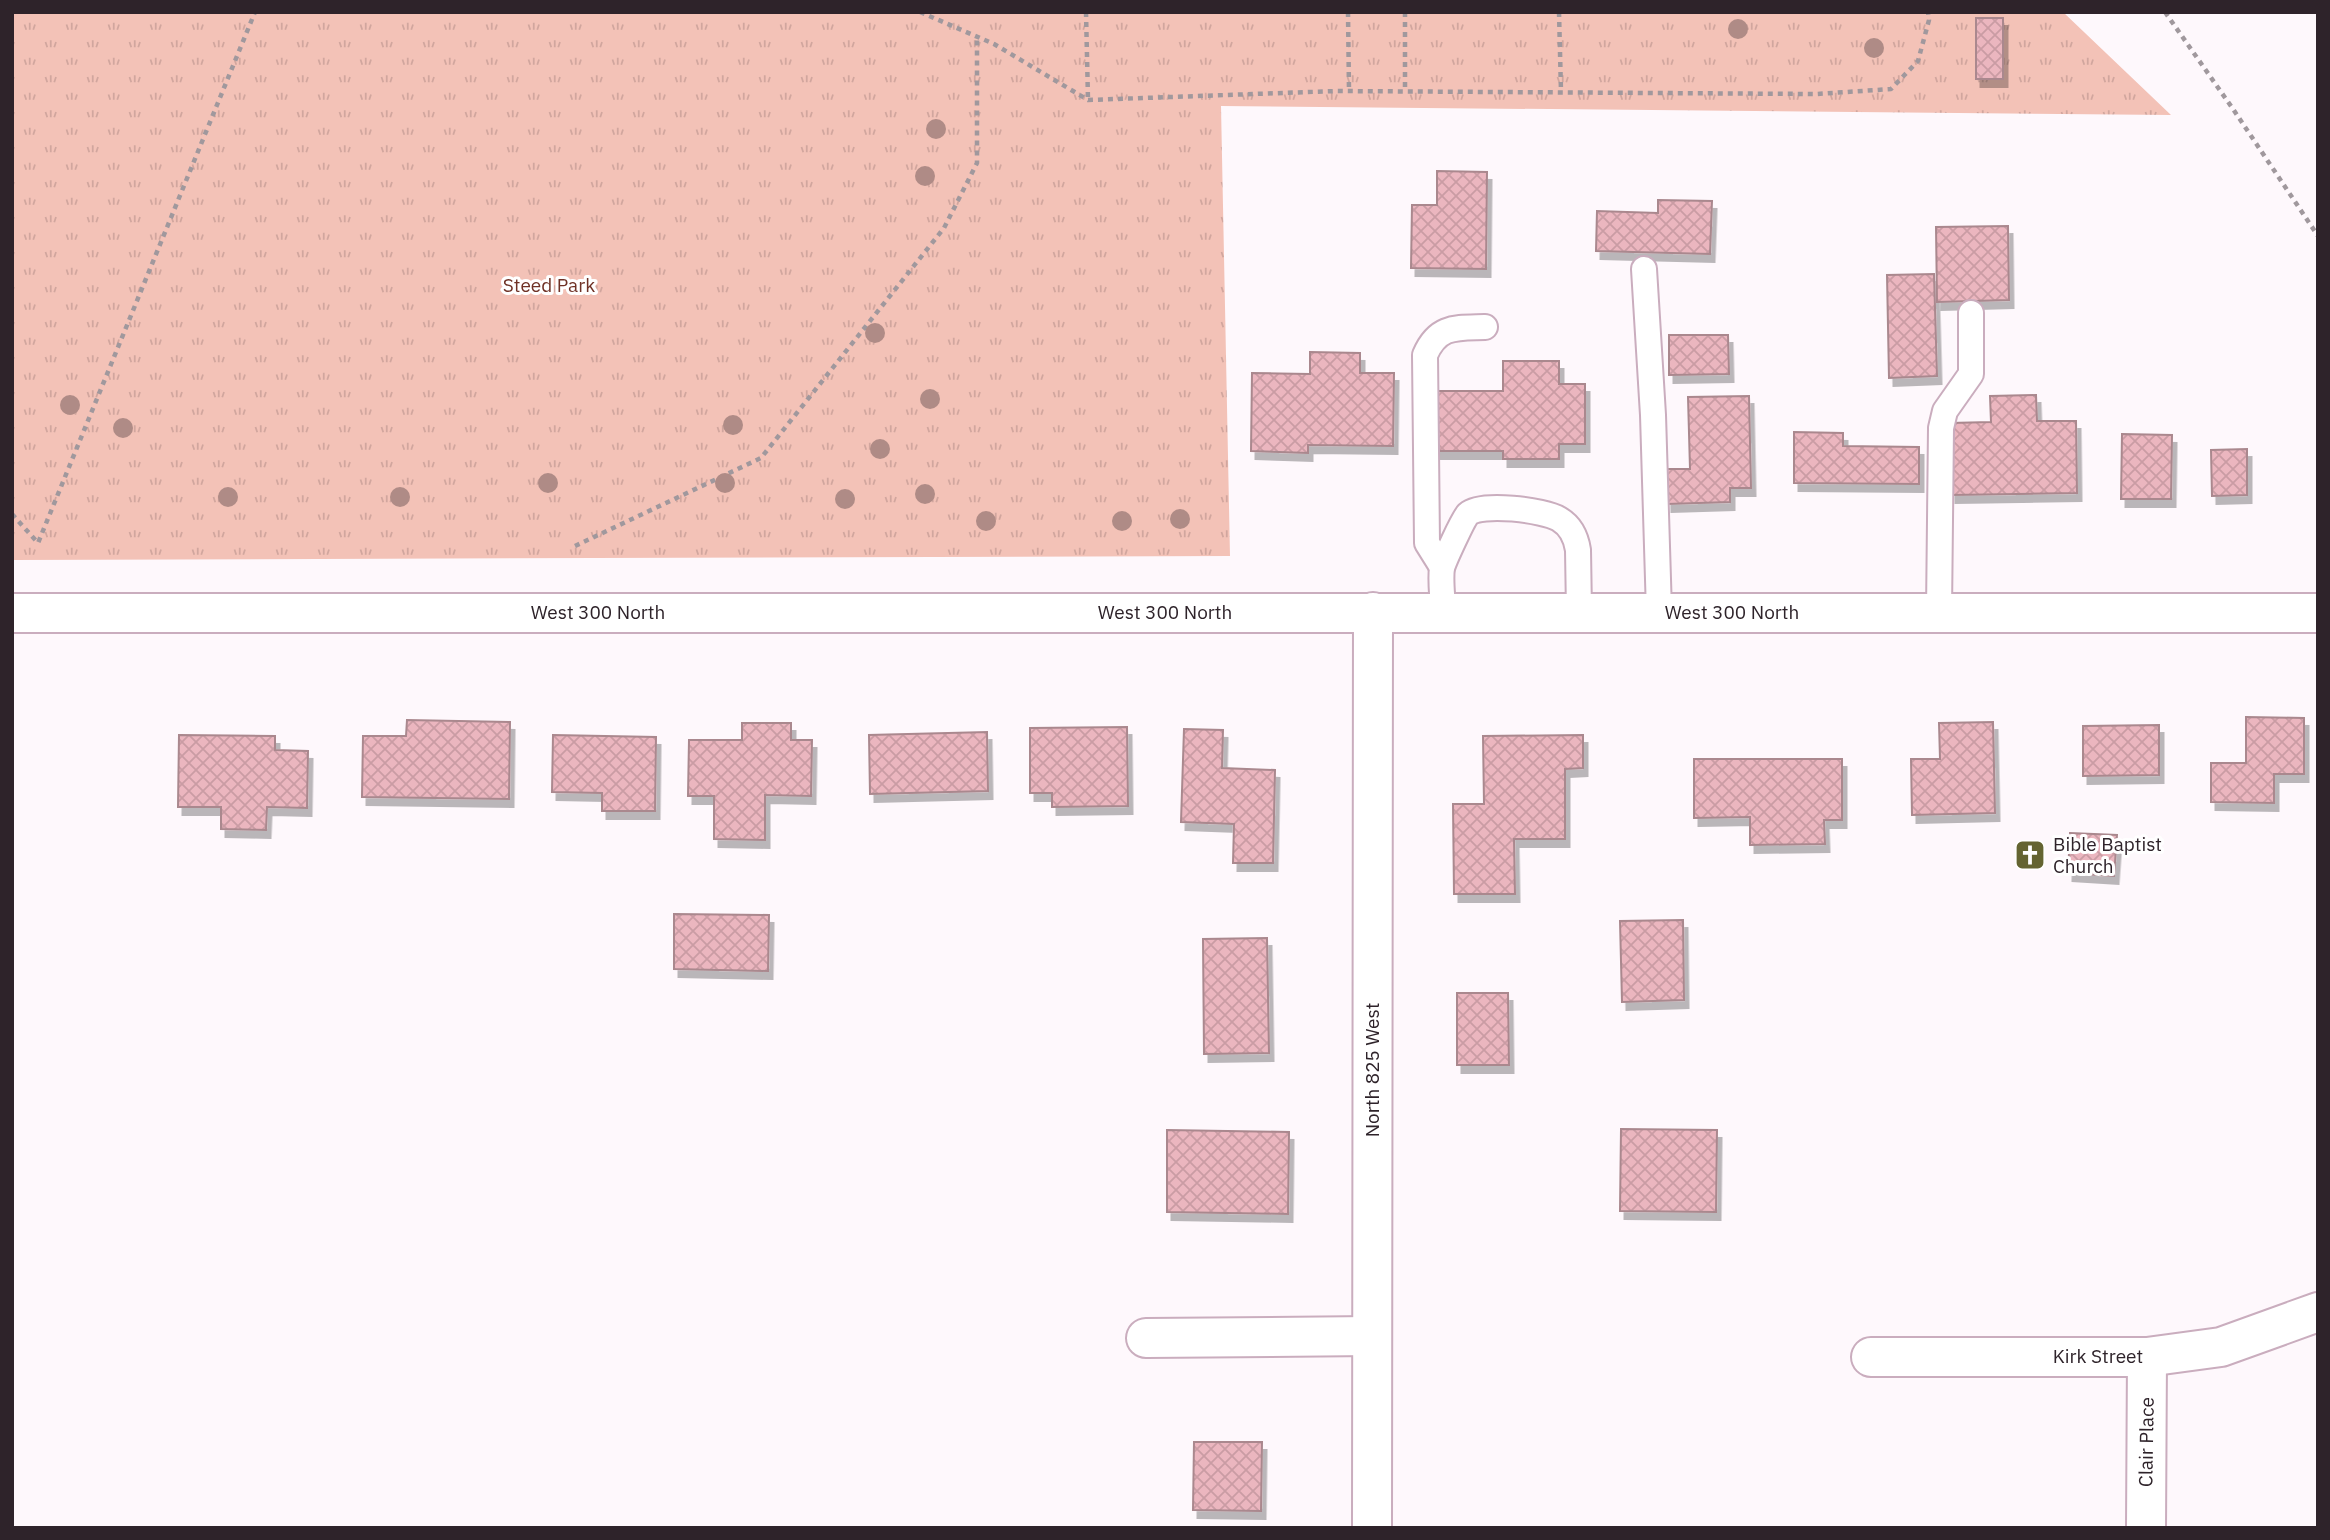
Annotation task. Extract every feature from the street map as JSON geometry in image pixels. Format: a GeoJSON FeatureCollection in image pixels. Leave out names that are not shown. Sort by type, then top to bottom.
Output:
{"type":"FeatureCollection","features":[{"type":"Feature","properties":{"kind":"main road","name":"North 825 West"},"geometry":{"type":"LineString","coordinates":[[1372,1528],[1373,612]]}},
{"type":"Feature","properties":{"kind":"main road","name":"West 300 North"},"geometry":{"type":"LineString","coordinates":[[12,614],[2318,613]]}},
{"type":"Feature","properties":{"kind":"main road","name":"Kirk Street"},"geometry":{"type":"LineString","coordinates":[[1871,1357],[2147,1357],[2221,1346],[2318,1312]]}},
{"type":"Feature","properties":{"kind":"main road"},"geometry":{"type":"LineString","coordinates":[[1146,1338],[1372,1336]]}},
{"type":"Feature","properties":{"kind":"main road","name":"Clair Place"},"geometry":{"type":"LineString","coordinates":[[2146,1528],[2147,1357]]}},
{"type":"Feature","properties":{"kind":"lane"},"geometry":{"type":"LineString","coordinates":[[1644,269],[1653,415],[1659,612]]}},
{"type":"Feature","properties":{"kind":"lane"},"geometry":{"type":"LineString","coordinates":[[1938,612],[1941,428],[1945,411],[1971,374],[1971,313]]}},
{"type":"Feature","properties":{"kind":"lane"},"geometry":{"type":"LineString","coordinates":[[1442,567],[1427,543],[1425,355],[1431,342],[1443,331],[1485,327]]}},
{"type":"Feature","properties":{"kind":"lane"},"geometry":{"type":"LineString","coordinates":[[1443,612],[1442,567],[1469,513],[1482,508],[1539,512],[1557,517],[1569,527],[1576,540],[1579,612]]}},
{"type":"Feature","properties":{"kind":"path"},"geometry":{"type":"LineString","coordinates":[[12,514],[38,542],[256,12]]}},
{"type":"Feature","properties":{"kind":"path"},"geometry":{"type":"LineString","coordinates":[[920,12],[994,44],[1088,100],[1349,91],[1816,94],[1891,89],[1918,61],[1929,20],[1928,12]]}},
{"type":"Feature","properties":{"kind":"path"},"geometry":{"type":"LineString","coordinates":[[1086,12],[1088,100]]}},
{"type":"Feature","properties":{"kind":"path"},"geometry":{"type":"LineString","coordinates":[[1348,12],[1349,91]]}},
{"type":"Feature","properties":{"kind":"path"},"geometry":{"type":"LineString","coordinates":[[1405,12],[1405,91]]}},
{"type":"Feature","properties":{"kind":"path"},"geometry":{"type":"LineString","coordinates":[[1559,12],[1561,92]]}},
{"type":"Feature","properties":{"kind":"path"},"geometry":{"type":"LineString","coordinates":[[2165,12],[2318,236]]}},
{"type":"Feature","properties":{"kind":"path"},"geometry":{"type":"LineString","coordinates":[[575,546],[761,458],[944,228],[976,163],[977,37]]}},
{"type":"Feature","properties":{"kind":"green space","name":"Steed Park"},"geometry":{"type":"Polygon","coordinates":[[[12,12],[2063,12],[2171,115],[1221,106],[1230,556],[12,560],[12,12]]]}},
{"type":"Feature","properties":{"kind":"building"},"geometry":{"type":"Polygon","coordinates":[[[1976,18],[2003,18],[2003,79],[1976,79],[1976,18]]]}},
{"type":"Feature","properties":{"kind":"building"},"geometry":{"type":"Polygon","coordinates":[[[1437,171],[1487,172],[1486,269],[1411,268],[1412,205],[1437,205],[1437,171]]]}},
{"type":"Feature","properties":{"kind":"building"},"geometry":{"type":"Polygon","coordinates":[[[1658,200],[1712,201],[1710,254],[1596,251],[1597,211],[1658,213],[1658,200]]]}},
{"type":"Feature","properties":{"kind":"building"},"geometry":{"type":"Polygon","coordinates":[[[2008,226],[2009,300],[1937,302],[1936,227],[2008,226]]]}},
{"type":"Feature","properties":{"kind":"building"},"geometry":{"type":"Polygon","coordinates":[[[1934,274],[1937,376],[1889,378],[1887,275],[1934,274]]]}},
{"type":"Feature","properties":{"kind":"building"},"geometry":{"type":"Polygon","coordinates":[[[1669,335],[1728,335],[1729,374],[1669,375],[1669,335]]]}},
{"type":"Feature","properties":{"kind":"building"},"geometry":{"type":"Polygon","coordinates":[[[1310,352],[1360,353],[1360,373],[1394,373],[1393,446],[1308,445],[1308,453],[1251,451],[1252,373],[1310,374],[1310,352]]]}},
{"type":"Feature","properties":{"kind":"building"},"geometry":{"type":"Polygon","coordinates":[[[1503,361],[1559,361],[1559,384],[1585,384],[1585,444],[1559,444],[1559,459],[1503,459],[1503,451],[1433,451],[1433,391],[1503,391],[1503,361]]]}},
{"type":"Feature","properties":{"kind":"building"},"geometry":{"type":"Polygon","coordinates":[[[2036,395],[2037,421],[2076,421],[2077,493],[1951,495],[1950,423],[1991,422],[1990,396],[2036,395]]]}},
{"type":"Feature","properties":{"kind":"building"},"geometry":{"type":"Polygon","coordinates":[[[1749,396],[1751,488],[1730,488],[1730,502],[1667,504],[1666,469],[1690,469],[1688,397],[1749,396]]]}},
{"type":"Feature","properties":{"kind":"building"},"geometry":{"type":"Polygon","coordinates":[[[1794,432],[1843,433],[1843,446],[1919,447],[1919,484],[1794,483],[1794,432]]]}},
{"type":"Feature","properties":{"kind":"building"},"geometry":{"type":"Polygon","coordinates":[[[2122,434],[2172,435],[2171,499],[2121,499],[2122,434]]]}},
{"type":"Feature","properties":{"kind":"building"},"geometry":{"type":"Polygon","coordinates":[[[2247,449],[2247,495],[2212,496],[2211,450],[2247,449]]]}},
{"type":"Feature","properties":{"kind":"building"},"geometry":{"type":"Polygon","coordinates":[[[2246,717],[2304,718],[2304,774],[2274,774],[2274,803],[2211,802],[2211,763],[2246,763],[2246,717]]]}},
{"type":"Feature","properties":{"kind":"building"},"geometry":{"type":"Polygon","coordinates":[[[407,720],[510,722],[509,799],[362,797],[363,736],[406,736],[407,720]]]}},
{"type":"Feature","properties":{"kind":"building"},"geometry":{"type":"Polygon","coordinates":[[[1993,722],[1995,813],[1912,815],[1911,759],[1940,759],[1939,723],[1993,722]]]}},
{"type":"Feature","properties":{"kind":"building"},"geometry":{"type":"Polygon","coordinates":[[[742,723],[791,723],[791,740],[812,740],[811,796],[765,795],[765,840],[714,839],[714,796],[688,796],[689,740],[742,740],[742,723]]]}},
{"type":"Feature","properties":{"kind":"building"},"geometry":{"type":"Polygon","coordinates":[[[2159,725],[2159,775],[2083,776],[2083,726],[2159,725]]]}},
{"type":"Feature","properties":{"kind":"building"},"geometry":{"type":"Polygon","coordinates":[[[1127,727],[1128,806],[1052,807],[1052,793],[1030,793],[1030,728],[1127,727]]]}},
{"type":"Feature","properties":{"kind":"building"},"geometry":{"type":"Polygon","coordinates":[[[1184,729],[1223,730],[1222,768],[1275,770],[1273,863],[1233,863],[1234,824],[1181,822],[1184,729]]]}},
{"type":"Feature","properties":{"kind":"building"},"geometry":{"type":"Polygon","coordinates":[[[987,732],[988,791],[870,794],[869,735],[987,732]]]}},
{"type":"Feature","properties":{"kind":"building"},"geometry":{"type":"Polygon","coordinates":[[[179,735],[275,736],[275,750],[308,751],[307,808],[267,807],[266,830],[221,829],[221,807],[178,807],[179,735]]]}},
{"type":"Feature","properties":{"kind":"building"},"geometry":{"type":"Polygon","coordinates":[[[553,735],[656,737],[655,811],[602,811],[602,793],[552,792],[553,735]]]}},
{"type":"Feature","properties":{"kind":"building"},"geometry":{"type":"Polygon","coordinates":[[[1583,735],[1583,768],[1565,769],[1565,839],[1514,839],[1515,894],[1454,894],[1453,804],[1484,804],[1483,736],[1583,735]]]}},
{"type":"Feature","properties":{"kind":"building"},"geometry":{"type":"Polygon","coordinates":[[[1694,759],[1842,759],[1842,820],[1824,820],[1825,844],[1750,845],[1750,817],[1694,818],[1694,759]]]}},
{"type":"Feature","properties":{"kind":"building"},"geometry":{"type":"Polygon","coordinates":[[[2070,833],[2117,835],[2114,876],[2068,873],[2070,833]]]}},
{"type":"Feature","properties":{"kind":"building"},"geometry":{"type":"Polygon","coordinates":[[[674,914],[769,915],[768,971],[674,969],[674,914]]]}},
{"type":"Feature","properties":{"kind":"building"},"geometry":{"type":"Polygon","coordinates":[[[1683,920],[1684,1000],[1622,1002],[1620,921],[1683,920]]]}},
{"type":"Feature","properties":{"kind":"building"},"geometry":{"type":"Polygon","coordinates":[[[1267,938],[1269,1053],[1204,1054],[1203,939],[1267,938]]]}},
{"type":"Feature","properties":{"kind":"building"},"geometry":{"type":"Polygon","coordinates":[[[1457,993],[1508,993],[1509,1065],[1457,1065],[1457,993]]]}},
{"type":"Feature","properties":{"kind":"building"},"geometry":{"type":"Polygon","coordinates":[[[1621,1129],[1717,1130],[1716,1212],[1620,1211],[1621,1129]]]}},
{"type":"Feature","properties":{"kind":"building"},"geometry":{"type":"Polygon","coordinates":[[[1167,1130],[1289,1132],[1288,1214],[1167,1212],[1167,1130]]]}},
{"type":"Feature","properties":{"kind":"building"},"geometry":{"type":"Polygon","coordinates":[[[1194,1442],[1262,1442],[1261,1511],[1193,1510],[1194,1442]]]}},
{"type":"Feature","properties":{"kind":"place","name":"Bible Baptist Church"},"geometry":{"type":"Point","coordinates":[2030,855]}}]}
